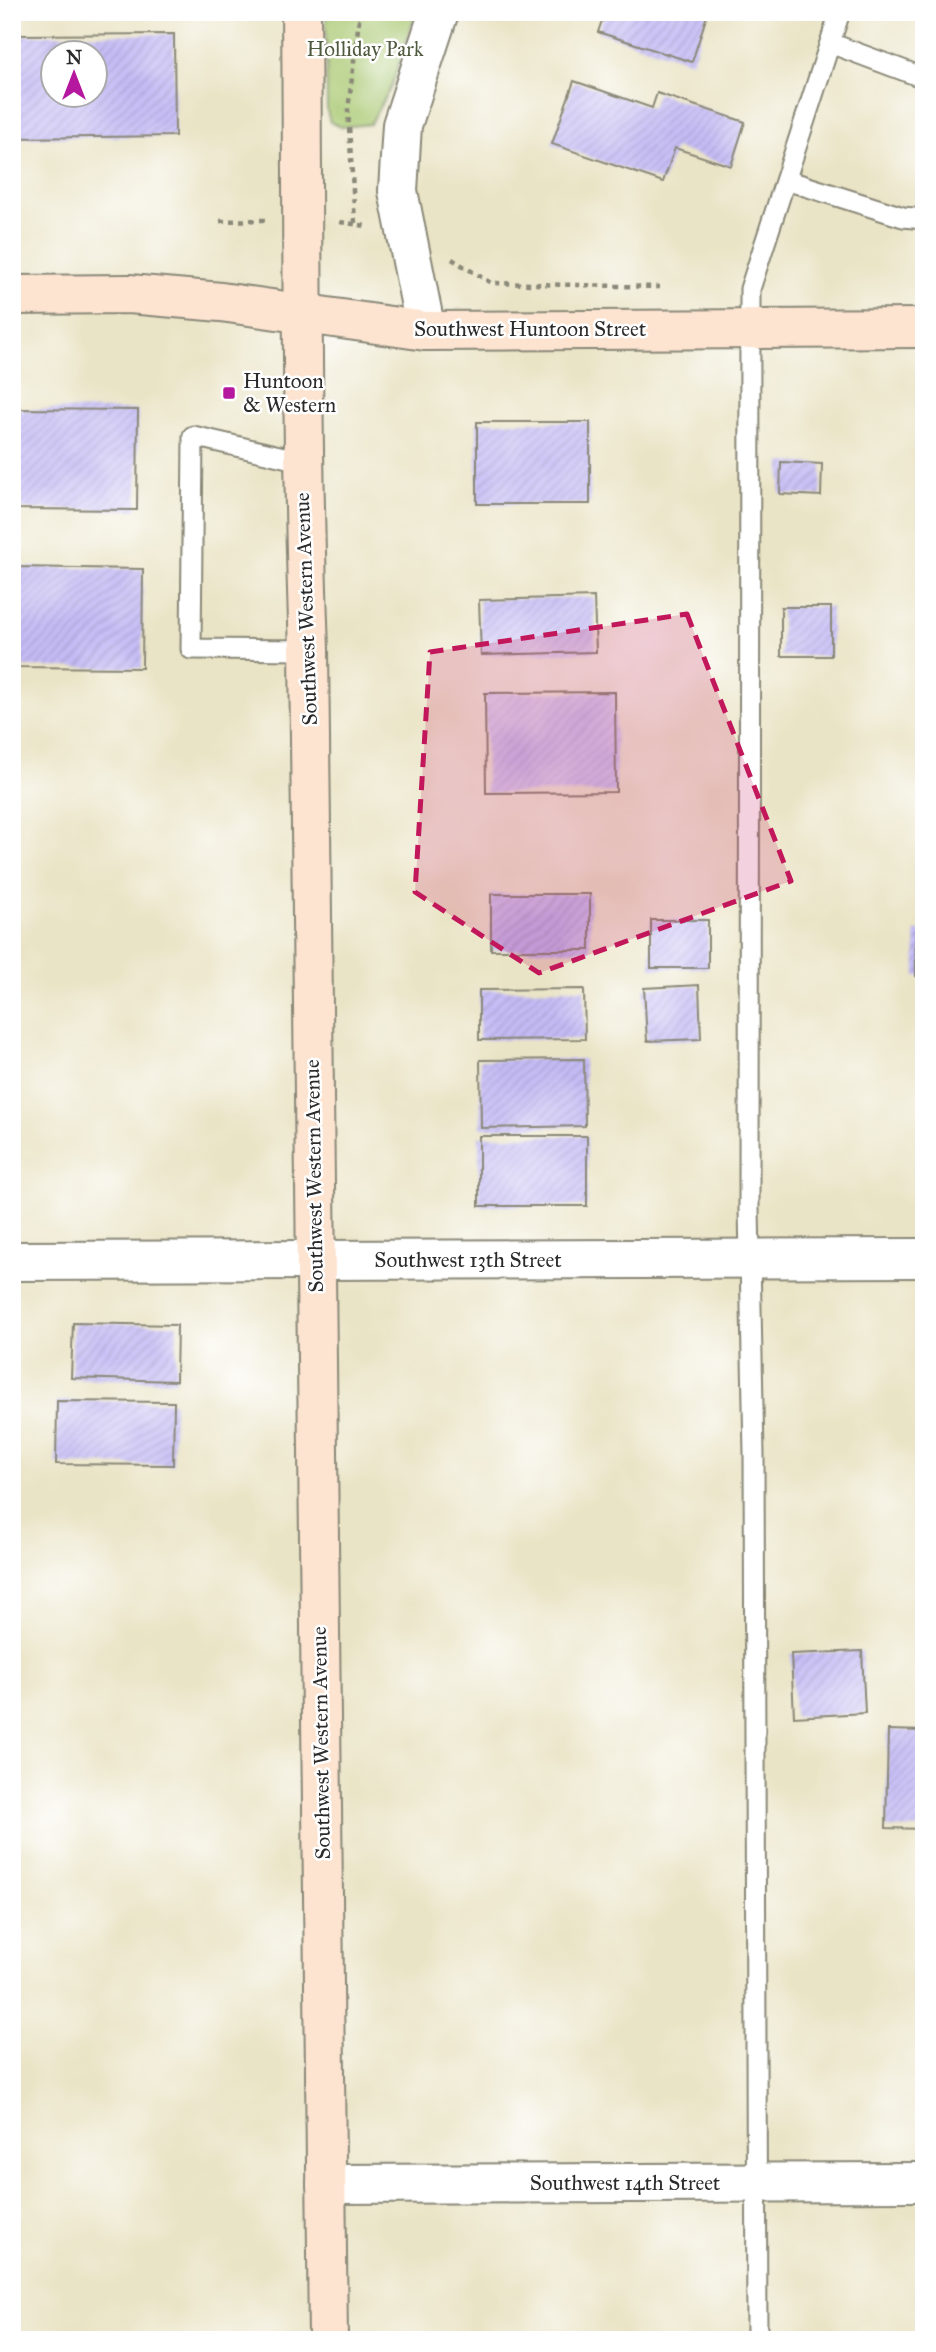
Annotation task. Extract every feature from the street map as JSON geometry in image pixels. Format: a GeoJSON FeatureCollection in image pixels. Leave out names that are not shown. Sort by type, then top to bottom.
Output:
{"type":"FeatureCollection","features":[{"type":"Feature","properties":{"kind":"street","name":"Southwest Western Avenue"},"geometry":{"type":"LineString","coordinates":[[301,12],[304,219],[302,461],[309,650],[328,2340]]}},
{"type":"Feature","properties":{"kind":"street"},"geometry":{"type":"LineString","coordinates":[[426,331],[398,191],[402,125],[439,12]]}},
{"type":"Feature","properties":{"kind":"street","name":"Southwest Huntoon Street"},"geometry":{"type":"LineString","coordinates":[[12,295],[129,294],[221,302],[304,316],[426,331],[924,328]]}},
{"type":"Feature","properties":{"kind":"street","name":"Southwest 13th Street"},"geometry":{"type":"LineString","coordinates":[[12,1261],[924,1258]]}},
{"type":"Feature","properties":{"kind":"street","name":"Southwest 14th Street"},"geometry":{"type":"LineString","coordinates":[[326,2184],[924,2182]]}},
{"type":"Feature","properties":{"kind":"lane"},"geometry":{"type":"LineString","coordinates":[[757,2340],[759,2182],[750,1259],[750,289],[840,12]]}},
{"type":"Feature","properties":{"kind":"lane"},"geometry":{"type":"LineString","coordinates":[[830,43],[924,78]]}},
{"type":"Feature","properties":{"kind":"lane"},"geometry":{"type":"LineString","coordinates":[[786,180],[902,217],[924,219]]}},
{"type":"Feature","properties":{"kind":"lane"},"geometry":{"type":"LineString","coordinates":[[302,461],[193,436],[191,649],[309,650]]}},
{"type":"Feature","properties":{"kind":"path"},"geometry":{"type":"LineString","coordinates":[[355,223],[348,110],[360,12]]}},
{"type":"Feature","properties":{"kind":"path"},"geometry":{"type":"LineString","coordinates":[[220,221],[304,219],[355,223],[427,244],[491,283],[668,287]]}},
{"type":"Feature","properties":{"kind":"highlighted area"},"geometry":{"type":"Polygon","coordinates":[[[687,614],[791,881],[539,973],[415,892],[430,652],[687,614]]]}},
{"type":"Feature","properties":{"kind":"green space","name":"Holliday Park"},"geometry":{"type":"Polygon","coordinates":[[[326,12],[416,12],[391,87],[370,124],[342,127],[330,122],[327,111],[326,12]]]}},
{"type":"Feature","properties":{"kind":"building"},"geometry":{"type":"Polygon","coordinates":[[[605,12],[708,12],[692,62],[598,32],[605,12]]]}},
{"type":"Feature","properties":{"kind":"building"},"geometry":{"type":"Polygon","coordinates":[[[174,34],[175,136],[12,138],[12,35],[174,34]]]}},
{"type":"Feature","properties":{"kind":"building"},"geometry":{"type":"Polygon","coordinates":[[[574,81],[652,108],[657,93],[745,122],[731,166],[675,148],[663,182],[552,144],[574,81]]]}},
{"type":"Feature","properties":{"kind":"building"},"geometry":{"type":"Polygon","coordinates":[[[12,409],[138,410],[137,510],[12,509],[12,409]]]}},
{"type":"Feature","properties":{"kind":"building"},"geometry":{"type":"Polygon","coordinates":[[[477,422],[590,422],[590,504],[477,504],[477,422]]]}},
{"type":"Feature","properties":{"kind":"building"},"geometry":{"type":"Polygon","coordinates":[[[781,462],[822,464],[821,496],[780,494],[781,462]]]}},
{"type":"Feature","properties":{"kind":"building"},"geometry":{"type":"Polygon","coordinates":[[[12,567],[143,569],[142,668],[12,667],[12,567]]]}},
{"type":"Feature","properties":{"kind":"building"},"geometry":{"type":"Polygon","coordinates":[[[594,597],[596,652],[481,655],[479,600],[594,597]]]}},
{"type":"Feature","properties":{"kind":"building"},"geometry":{"type":"Polygon","coordinates":[[[781,607],[831,607],[831,656],[781,656],[781,607]]]}},
{"type":"Feature","properties":{"kind":"building"},"geometry":{"type":"Polygon","coordinates":[[[615,692],[616,792],[486,793],[485,693],[615,692]]]}},
{"type":"Feature","properties":{"kind":"building"},"geometry":{"type":"Polygon","coordinates":[[[491,894],[590,894],[590,950],[491,950],[491,894]]]}},
{"type":"Feature","properties":{"kind":"building"},"geometry":{"type":"Polygon","coordinates":[[[651,920],[708,920],[708,968],[651,968],[651,920]]]}},
{"type":"Feature","properties":{"kind":"building"},"geometry":{"type":"Polygon","coordinates":[[[915,931],[924,931],[924,976],[916,976],[915,931]]]}},
{"type":"Feature","properties":{"kind":"building"},"geometry":{"type":"Polygon","coordinates":[[[699,985],[701,1039],[647,1041],[644,988],[699,985]]]}},
{"type":"Feature","properties":{"kind":"building"},"geometry":{"type":"Polygon","coordinates":[[[584,989],[585,1039],[479,1040],[479,990],[584,989]]]}},
{"type":"Feature","properties":{"kind":"building"},"geometry":{"type":"Polygon","coordinates":[[[584,1059],[585,1126],[481,1128],[480,1060],[584,1059]]]}},
{"type":"Feature","properties":{"kind":"building"},"geometry":{"type":"Polygon","coordinates":[[[479,1136],[587,1136],[587,1206],[479,1206],[479,1136]]]}},
{"type":"Feature","properties":{"kind":"building"},"geometry":{"type":"Polygon","coordinates":[[[73,1323],[177,1325],[176,1381],[71,1378],[73,1323]]]}},
{"type":"Feature","properties":{"kind":"building"},"geometry":{"type":"Polygon","coordinates":[[[57,1401],[174,1402],[173,1465],[56,1464],[57,1401]]]}},
{"type":"Feature","properties":{"kind":"building"},"geometry":{"type":"Polygon","coordinates":[[[862,1651],[865,1713],[794,1717],[791,1654],[862,1651]]]}},
{"type":"Feature","properties":{"kind":"building"},"geometry":{"type":"Polygon","coordinates":[[[888,1730],[924,1731],[924,1829],[886,1828],[888,1730]]]}},
{"type":"Feature","properties":{"kind":"place","name":"Huntoon & Western"},"geometry":{"type":"Point","coordinates":[229,393]}}]}
